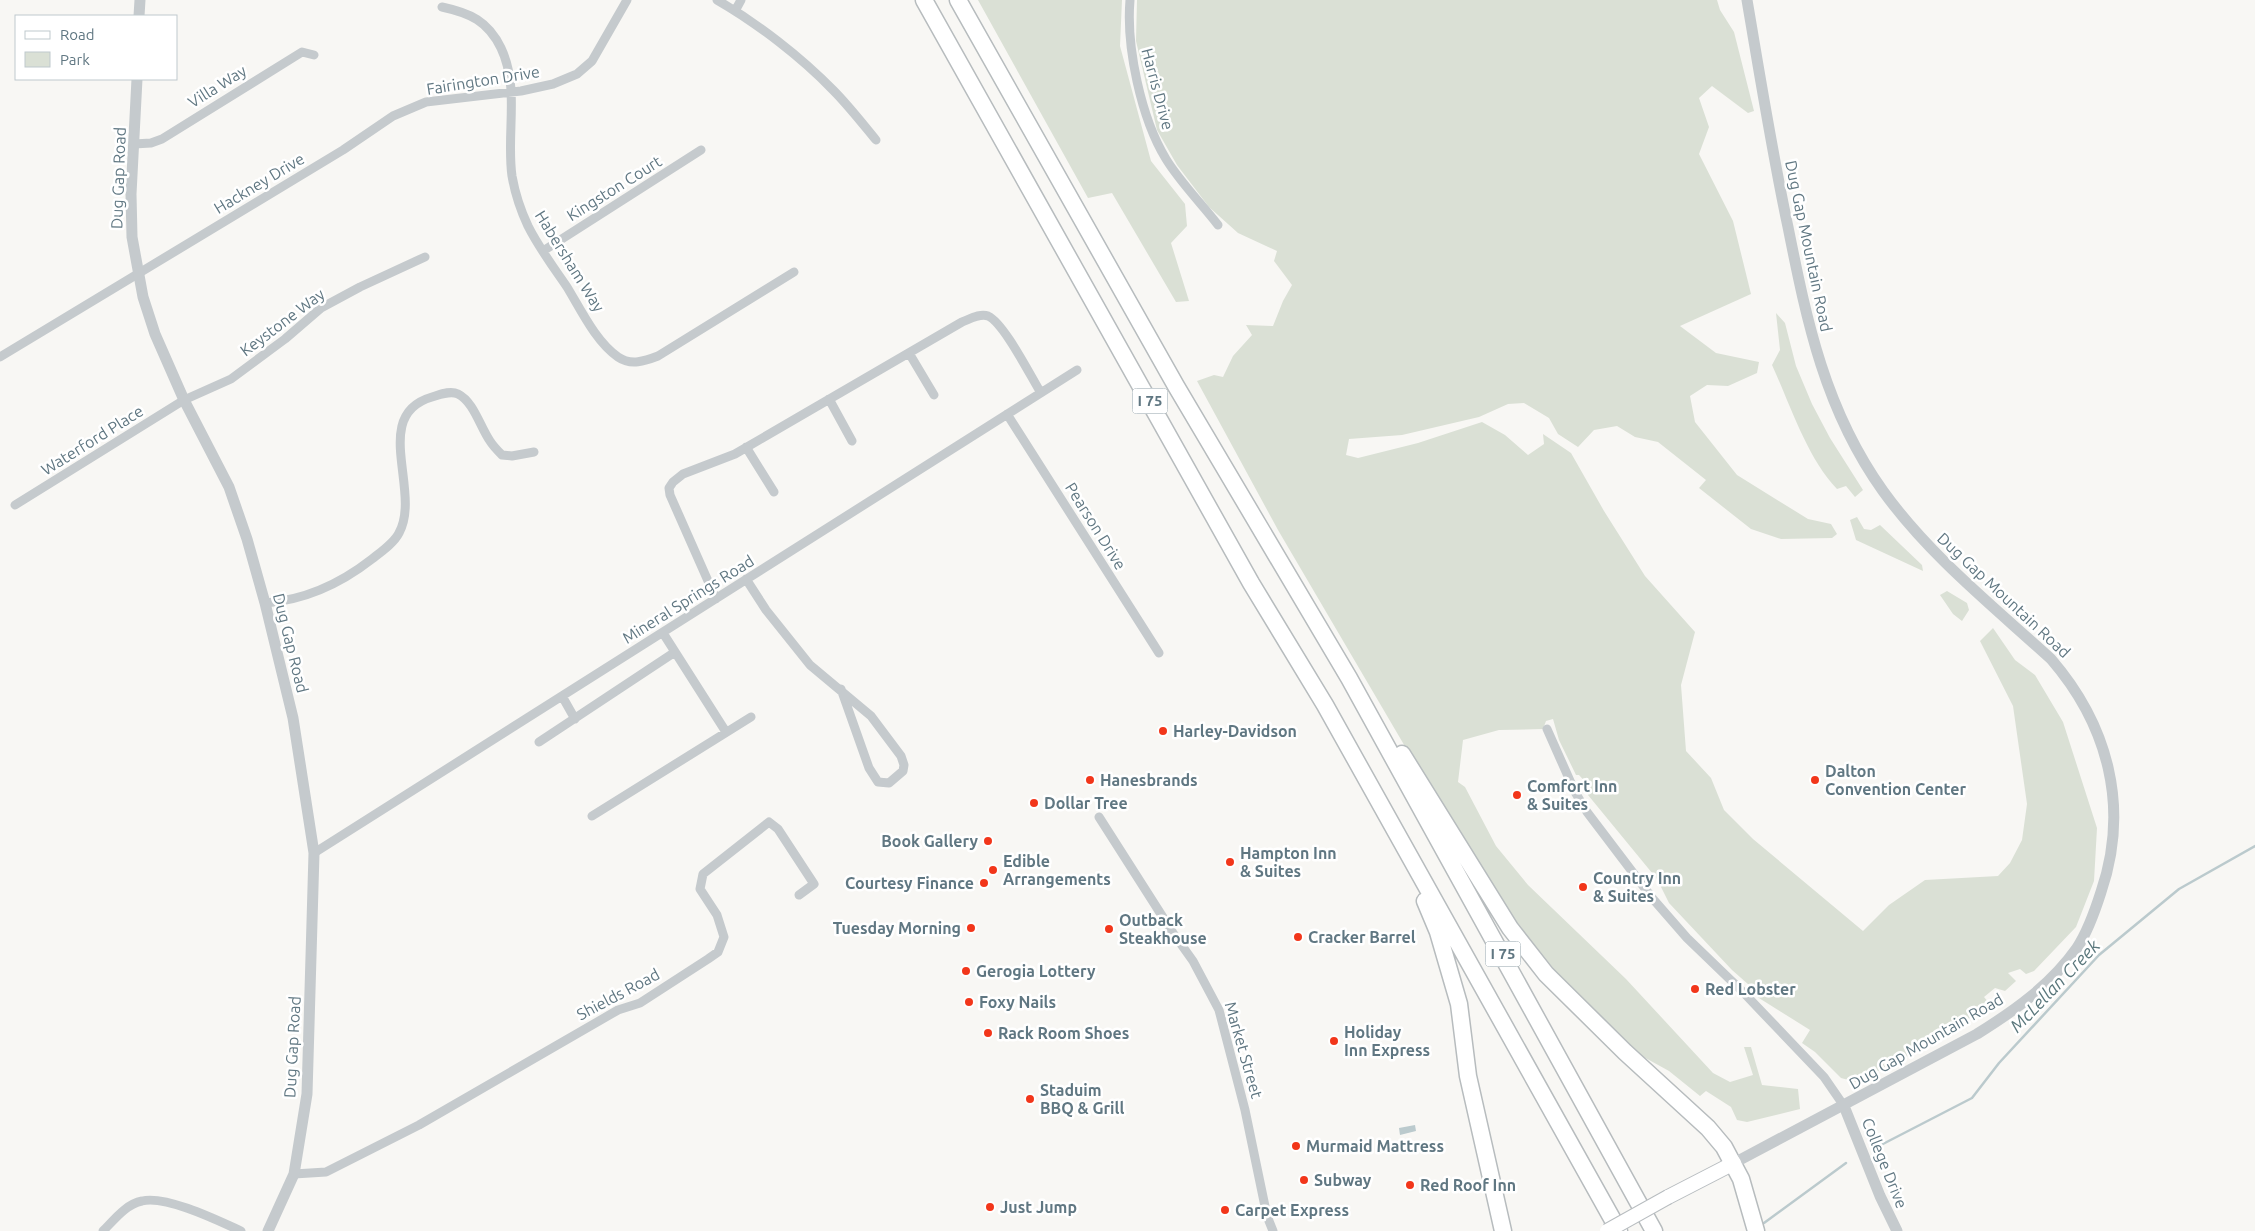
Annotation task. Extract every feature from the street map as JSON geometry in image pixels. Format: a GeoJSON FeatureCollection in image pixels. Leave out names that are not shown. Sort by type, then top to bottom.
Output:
{"type":"FeatureCollection","features":[{"type":"Feature","properties":{"kind":"highway","name":"I 75"},"geometry":{"type":"LineString","coordinates":[[924,0],[1251,583],[1325,705],[1418,869],[1620,1231]]}},
{"type":"Feature","properties":{"kind":"highway","name":"I 75"},"geometry":{"type":"LineString","coordinates":[[958,0],[1176,386],[1348,678],[1654,1231]]}},
{"type":"Feature","properties":{"kind":"highway"},"geometry":{"type":"LineString","coordinates":[[1348,678],[1411,767],[1510,928],[1540,966],[1568,997],[1708,1128],[1724,1147],[1742,1179],[1756,1231]]}},
{"type":"Feature","properties":{"kind":"highway"},"geometry":{"type":"LineString","coordinates":[[1418,869],[1424,899],[1438,932],[1459,1004],[1468,1076],[1503,1231]]}},
{"type":"Feature","properties":{"kind":"main road"},"geometry":{"type":"LineString","coordinates":[[1607,1231],[1668,1197],[1734,1164]]}},
{"type":"Feature","properties":{"kind":"street"},"geometry":{"type":"LineString","coordinates":[[139,15],[140,0]]}},
{"type":"Feature","properties":{"kind":"street","name":"Fairington Drive"},"geometry":{"type":"LineString","coordinates":[[393,116],[426,102],[511,92],[553,84],[577,74],[592,61],[627,0]]}},
{"type":"Feature","properties":{"kind":"street"},"geometry":{"type":"LineString","coordinates":[[717,0],[735,11],[802,62],[833,90],[876,140]]}},
{"type":"Feature","properties":{"kind":"street"},"geometry":{"type":"LineString","coordinates":[[735,11],[741,0]]}},
{"type":"Feature","properties":{"kind":"street","name":"Harris Drive"},"geometry":{"type":"LineString","coordinates":[[1130,0],[1128,24],[1133,61],[1151,129],[1166,160],[1218,225]]}},
{"type":"Feature","properties":{"kind":"street","name":"Dug Gap Mountain Road"},"geometry":{"type":"LineString","coordinates":[[1734,1164],[1930,1061],[2002,1018],[2048,982],[2078,946],[2088,927],[2105,880],[2112,834],[2112,783],[2106,756],[2087,710],[2065,675],[2051,659],[1928,546],[1883,491],[1853,443],[1838,413],[1818,361],[1802,298],[1774,157],[1747,0]]}},
{"type":"Feature","properties":{"kind":"street","name":"Habersham Way"},"geometry":{"type":"LineString","coordinates":[[442,7],[473,15],[500,46],[508,64],[511,92],[512,175],[522,212],[528,227],[602,342],[618,357],[628,362],[643,362],[658,356],[794,272]]}},
{"type":"Feature","properties":{"kind":"street","name":"Villa Way"},"geometry":{"type":"LineString","coordinates":[[134,144],[150,143],[162,139],[302,52],[314,55]]}},
{"type":"Feature","properties":{"kind":"street","name":"Dug Gap Road"},"geometry":{"type":"LineString","coordinates":[[137,80],[131,194],[132,237],[144,297],[155,334],[184,400],[229,487],[265,603],[293,718],[314,853],[308,1094],[294,1174],[268,1231]]}},
{"type":"Feature","properties":{"kind":"street","name":"Hackney Drive"},"geometry":{"type":"LineString","coordinates":[[0,357],[342,150],[393,116]]}},
{"type":"Feature","properties":{"kind":"street","name":"Kingston Court"},"geometry":{"type":"LineString","coordinates":[[543,251],[700,150]]}},
{"type":"Feature","properties":{"kind":"street","name":"Keystone Way"},"geometry":{"type":"LineString","coordinates":[[184,400],[231,379],[285,339],[321,308],[360,287],[425,257]]}},
{"type":"Feature","properties":{"kind":"street"},"geometry":{"type":"LineString","coordinates":[[716,599],[675,507],[670,488],[673,482],[684,474],[746,447],[962,322],[979,316],[989,316],[1004,330],[1041,393]]}},
{"type":"Feature","properties":{"kind":"street"},"geometry":{"type":"LineString","coordinates":[[909,353],[934,396]]}},
{"type":"Feature","properties":{"kind":"street","name":"Mineral Springs Road"},"geometry":{"type":"LineString","coordinates":[[314,853],[1077,370]]}},
{"type":"Feature","properties":{"kind":"street"},"geometry":{"type":"LineString","coordinates":[[265,603],[286,602],[336,584],[382,551],[399,534],[406,514],[399,432],[412,408],[425,399],[445,393],[458,394],[468,404],[490,442],[502,455],[512,456],[534,452]]}},
{"type":"Feature","properties":{"kind":"street"},"geometry":{"type":"LineString","coordinates":[[828,399],[852,441]]}},
{"type":"Feature","properties":{"kind":"street","name":"Waterford Place"},"geometry":{"type":"LineString","coordinates":[[15,505],[184,400]]}},
{"type":"Feature","properties":{"kind":"street","name":"Pearson Drive"},"geometry":{"type":"LineString","coordinates":[[1007,414],[1159,653]]}},
{"type":"Feature","properties":{"kind":"street"},"geometry":{"type":"LineString","coordinates":[[746,447],[774,492]]}},
{"type":"Feature","properties":{"kind":"street"},"geometry":{"type":"LineString","coordinates":[[746,580],[766,610],[810,665],[841,690],[871,716],[901,756],[904,765],[903,771],[889,782],[878,782],[869,768],[841,690]]}},
{"type":"Feature","properties":{"kind":"street"},"geometry":{"type":"LineString","coordinates":[[663,633],[726,732]]}},
{"type":"Feature","properties":{"kind":"street"},"geometry":{"type":"LineString","coordinates":[[539,742],[675,652]]}},
{"type":"Feature","properties":{"kind":"street"},"geometry":{"type":"LineString","coordinates":[[562,696],[575,719]]}},
{"type":"Feature","properties":{"kind":"street"},"geometry":{"type":"LineString","coordinates":[[592,816],[751,717]]}},
{"type":"Feature","properties":{"kind":"street"},"geometry":{"type":"LineString","coordinates":[[1547,729],[1575,793],[1587,812],[1653,899],[1687,938],[1742,991],[1824,1077],[1844,1106]]}},
{"type":"Feature","properties":{"kind":"street","name":"Market Street"},"geometry":{"type":"LineString","coordinates":[[1099,817],[1193,961],[1219,1010],[1245,1110],[1267,1216],[1273,1231]]}},
{"type":"Feature","properties":{"kind":"street","name":"Shields Road"},"geometry":{"type":"LineString","coordinates":[[294,1174],[326,1172],[419,1125],[618,1010],[640,1003],[718,952],[724,937],[717,915],[700,889],[704,874],[770,822],[778,829],[814,884],[799,895]]}},
{"type":"Feature","properties":{"kind":"street","name":"College Drive"},"geometry":{"type":"LineString","coordinates":[[1844,1106],[1882,1203],[1897,1231]]}},
{"type":"Feature","properties":{"kind":"street"},"geometry":{"type":"LineString","coordinates":[[103,1231],[121,1212],[142,1201],[159,1201],[206,1215],[241,1231]]}},
{"type":"Feature","properties":{"kind":"green space"},"geometry":{"type":"Polygon","coordinates":[[[978,0],[1122,0],[1120,46],[1151,161],[1185,204],[1187,226],[1171,243],[1189,301],[1176,302],[1112,193],[1088,198],[978,0]]]}},
{"type":"Feature","properties":{"kind":"green space"},"geometry":{"type":"Polygon","coordinates":[[[1137,0],[1717,0],[1720,10],[1734,32],[1754,111],[1748,113],[1712,86],[1699,98],[1709,127],[1699,154],[1733,221],[1751,294],[1680,326],[1716,353],[1759,362],[1757,373],[1728,386],[1707,385],[1690,396],[1695,422],[1737,475],[1808,519],[1831,524],[1837,534],[1832,538],[1781,539],[1751,529],[1699,488],[1706,480],[1658,442],[1635,437],[1617,426],[1594,430],[1578,447],[1558,434],[1549,418],[1524,403],[1508,404],[1479,417],[1402,435],[1349,439],[1346,455],[1358,458],[1418,443],[1482,422],[1505,435],[1528,455],[1544,444],[1543,434],[1571,453],[1604,511],[1645,576],[1695,632],[1681,685],[1686,751],[1711,778],[1724,810],[1753,839],[1863,931],[1889,905],[1925,880],[1998,876],[2010,863],[2022,840],[2027,804],[2013,706],[1980,641],[1993,628],[2015,660],[2035,675],[2063,722],[2097,828],[2094,881],[2076,927],[2034,971],[2026,974],[2020,969],[2008,973],[2016,981],[2005,991],[1995,988],[1984,997],[1990,1004],[1934,1043],[1856,1082],[1841,1078],[1815,1052],[1802,1043],[1810,1030],[1751,993],[1749,985],[1732,970],[1669,903],[1657,879],[1588,795],[1587,784],[1579,775],[1576,775],[1559,740],[1553,719],[1546,721],[1543,729],[1499,730],[1463,740],[1458,782],[1465,787],[1496,846],[1528,885],[1626,979],[1713,1073],[1730,1082],[1753,1075],[1744,1047],[1751,1047],[1762,1085],[1798,1089],[1800,1109],[1747,1122],[1737,1120],[1731,1107],[1706,1091],[1700,1096],[1669,1071],[1640,1055],[1577,1001],[1491,893],[1278,530],[1197,381],[1214,375],[1223,377],[1233,356],[1252,335],[1246,325],[1273,326],[1292,285],[1274,261],[1277,251],[1238,233],[1209,207],[1177,165],[1157,130],[1136,41],[1137,0]]]}},
{"type":"Feature","properties":{"kind":"green space"},"geometry":{"type":"Polygon","coordinates":[[[1776,313],[1785,323],[1796,366],[1812,404],[1830,438],[1863,490],[1855,497],[1846,486],[1837,489],[1817,462],[1772,365],[1780,350],[1776,313]]]}},
{"type":"Feature","properties":{"kind":"green space"},"geometry":{"type":"Polygon","coordinates":[[[1857,517],[1864,529],[1871,530],[1880,525],[1922,565],[1923,571],[1856,540],[1850,520],[1857,517]]]}},
{"type":"Feature","properties":{"kind":"green space"},"geometry":{"type":"Polygon","coordinates":[[[1947,591],[1967,603],[1969,610],[1962,621],[1953,614],[1940,595],[1947,591]]]}},
{"type":"Feature","properties":{"kind":"shaded area"},"geometry":{"type":"Polygon","coordinates":[[[1415,1125],[1416,1131],[1400,1135],[1399,1128],[1415,1125]]]}},
{"type":"Feature","properties":{"kind":"waterway","name":"McLellan Creek"},"geometry":{"type":"LineString","coordinates":[[1879,1146],[1972,1098],[1999,1063],[2099,955],[2179,889],[2255,846]]}},
{"type":"Feature","properties":{"kind":"waterway","name":"McLellan Creek"},"geometry":{"type":"LineString","coordinates":[[1764,1223],[1846,1163]]}},
{"type":"Feature","properties":{"kind":"place","name":"Harley-Davidson"},"geometry":{"type":"Point","coordinates":[1163,731]}},
{"type":"Feature","properties":{"kind":"place","name":"Hanesbrands"},"geometry":{"type":"Point","coordinates":[1090,780]}},
{"type":"Feature","properties":{"kind":"place","name":"Dalton Convention Center"},"geometry":{"type":"Point","coordinates":[1815,780]}},
{"type":"Feature","properties":{"kind":"place","name":"Comfort Inn & Suites"},"geometry":{"type":"Point","coordinates":[1517,795]}},
{"type":"Feature","properties":{"kind":"place","name":"Dollar Tree"},"geometry":{"type":"Point","coordinates":[1034,803]}},
{"type":"Feature","properties":{"kind":"place","name":"Book Gallery"},"geometry":{"type":"Point","coordinates":[988,841]}},
{"type":"Feature","properties":{"kind":"place","name":"Hampton Inn & Suites"},"geometry":{"type":"Point","coordinates":[1230,862]}},
{"type":"Feature","properties":{"kind":"place","name":"Edible Arrangements"},"geometry":{"type":"Point","coordinates":[993,870]}},
{"type":"Feature","properties":{"kind":"place","name":"Courtesy Finance"},"geometry":{"type":"Point","coordinates":[984,883]}},
{"type":"Feature","properties":{"kind":"place","name":"Country Inn & Suites"},"geometry":{"type":"Point","coordinates":[1583,887]}},
{"type":"Feature","properties":{"kind":"place","name":"Tuesday Morning"},"geometry":{"type":"Point","coordinates":[971,928]}},
{"type":"Feature","properties":{"kind":"place","name":"Outback Steakhouse"},"geometry":{"type":"Point","coordinates":[1109,929]}},
{"type":"Feature","properties":{"kind":"place","name":"Cracker Barrel"},"geometry":{"type":"Point","coordinates":[1298,937]}},
{"type":"Feature","properties":{"kind":"place","name":"Gerogia Lottery"},"geometry":{"type":"Point","coordinates":[966,971]}},
{"type":"Feature","properties":{"kind":"place","name":"Red Lobster"},"geometry":{"type":"Point","coordinates":[1695,989]}},
{"type":"Feature","properties":{"kind":"place","name":"Foxy Nails"},"geometry":{"type":"Point","coordinates":[969,1002]}},
{"type":"Feature","properties":{"kind":"place","name":"Rack Room Shoes"},"geometry":{"type":"Point","coordinates":[988,1033]}},
{"type":"Feature","properties":{"kind":"place","name":"Holiday Inn Express"},"geometry":{"type":"Point","coordinates":[1334,1041]}},
{"type":"Feature","properties":{"kind":"place","name":"Staduim BBQ & Grill"},"geometry":{"type":"Point","coordinates":[1030,1099]}},
{"type":"Feature","properties":{"kind":"place","name":"Murmaid Mattress"},"geometry":{"type":"Point","coordinates":[1296,1146]}},
{"type":"Feature","properties":{"kind":"place","name":"Subway"},"geometry":{"type":"Point","coordinates":[1304,1180]}},
{"type":"Feature","properties":{"kind":"place","name":"Red Roof Inn"},"geometry":{"type":"Point","coordinates":[1410,1185]}},
{"type":"Feature","properties":{"kind":"place","name":"Just Jump"},"geometry":{"type":"Point","coordinates":[990,1207]}},
{"type":"Feature","properties":{"kind":"place","name":"Carpet Express"},"geometry":{"type":"Point","coordinates":[1225,1210]}}]}
